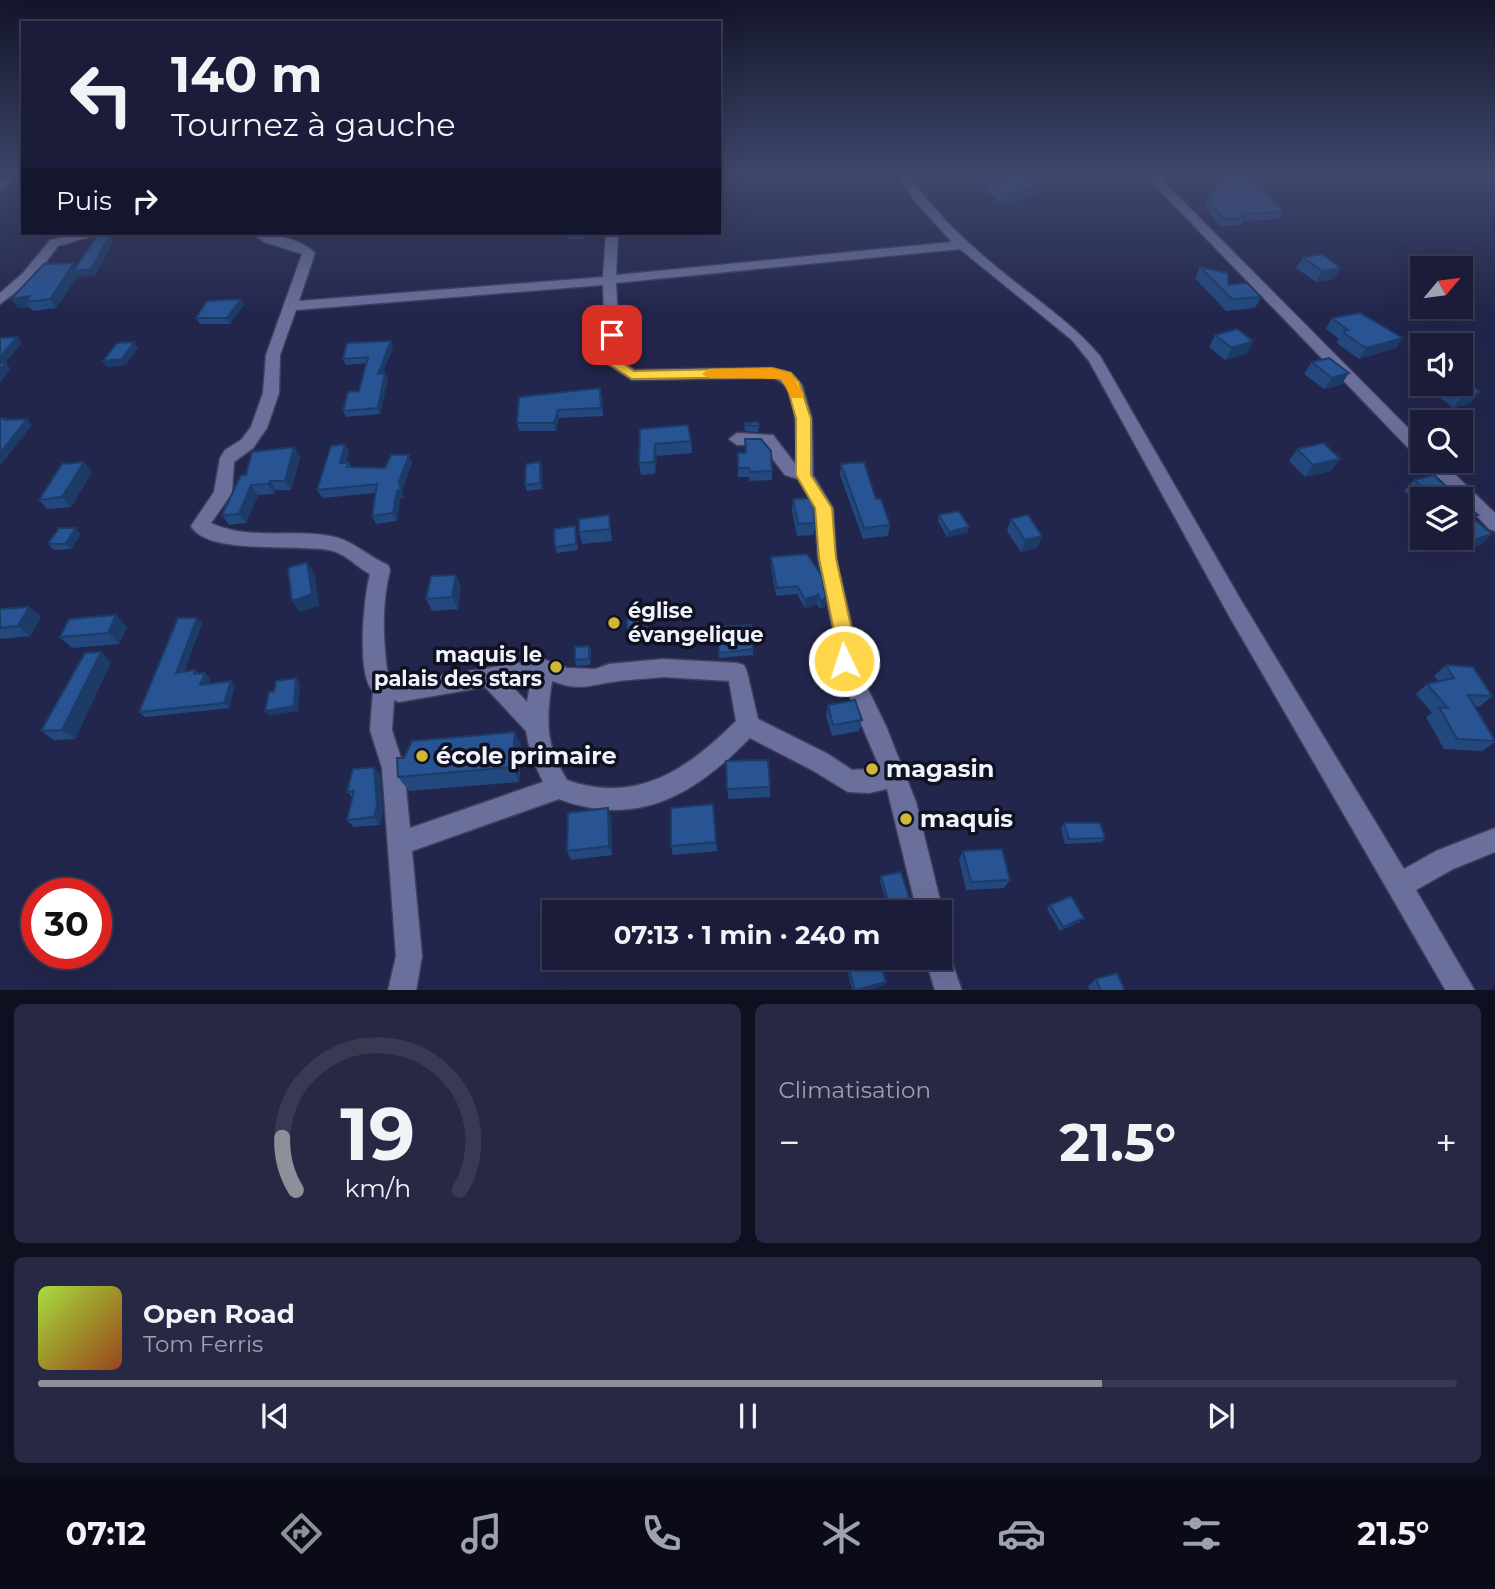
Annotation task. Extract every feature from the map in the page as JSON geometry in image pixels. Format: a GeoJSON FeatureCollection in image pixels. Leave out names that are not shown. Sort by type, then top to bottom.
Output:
{"type":"FeatureCollection","features":[{"type":"Feature","properties":{"kind":"street"},"geometry":{"type":"LineString","coordinates":[[940,220],[965,245],[1077,337],[1095,359],[1235,608],[1462,990]]}},
{"type":"Feature","properties":{"kind":"street"},"geometry":{"type":"LineString","coordinates":[[1194,220],[1410,440]]}},
{"type":"Feature","properties":{"kind":"street"},"geometry":{"type":"LineString","coordinates":[[0,300],[28,276],[54,243],[89,235]]}},
{"type":"Feature","properties":{"kind":"street"},"geometry":{"type":"LineString","coordinates":[[260,235],[295,243],[309,253],[273,355],[270,370],[271,393],[259,428],[247,444],[231,454],[226,461],[223,493],[200,526],[226,537],[243,540],[337,544],[381,570],[374,592],[371,624],[378,683],[384,688],[399,692],[465,678],[543,668],[567,677],[595,678],[609,673],[663,668],[737,672],[747,711],[747,725],[711,761],[641,799],[608,802],[579,798],[559,788],[538,751],[535,725],[543,668]]}},
{"type":"Feature","properties":{"kind":"street"},"geometry":{"type":"LineString","coordinates":[[612,235],[609,280],[613,363],[621,370],[632,375],[772,373],[786,376],[794,385],[804,419],[804,475],[824,508],[827,558],[848,660],[909,822],[927,900]]}},
{"type":"Feature","properties":{"kind":"street"},"geometry":{"type":"LineString","coordinates":[[290,306],[609,280],[965,245]]}},
{"type":"Feature","properties":{"kind":"street"},"geometry":{"type":"LineString","coordinates":[[737,439],[767,439],[791,471],[804,475]]}},
{"type":"Feature","properties":{"kind":"street"},"geometry":{"type":"LineString","coordinates":[[1442,473],[1495,524]]}},
{"type":"Feature","properties":{"kind":"street"},"geometry":{"type":"LineString","coordinates":[[489,677],[535,725]]}},
{"type":"Feature","properties":{"kind":"street"},"geometry":{"type":"LineString","coordinates":[[384,688],[381,730],[393,768],[409,956],[402,990]]}},
{"type":"Feature","properties":{"kind":"street"},"geometry":{"type":"LineString","coordinates":[[747,725],[820,762],[848,781],[869,782],[893,776]]}},
{"type":"Feature","properties":{"kind":"street"},"geometry":{"type":"LineString","coordinates":[[401,843],[559,788]]}},
{"type":"Feature","properties":{"kind":"street"},"geometry":{"type":"LineString","coordinates":[[1399,886],[1445,860],[1495,841]]}},
{"type":"Feature","properties":{"kind":"street"},"geometry":{"type":"LineString","coordinates":[[942,970],[949,990]]}},
{"type":"Feature","properties":{"kind":"building"},"geometry":{"type":"Polygon","coordinates":[[[98,235],[110,235],[91,269],[73,271],[98,235]]]}},
{"type":"Feature","properties":{"kind":"building"},"geometry":{"type":"Polygon","coordinates":[[[1322,254],[1341,268],[1322,271],[1303,257],[1322,254]]]}},
{"type":"Feature","properties":{"kind":"building"},"geometry":{"type":"Polygon","coordinates":[[[74,263],[50,299],[26,302],[30,296],[11,299],[44,264],[74,263]]]}},
{"type":"Feature","properties":{"kind":"building"},"geometry":{"type":"Polygon","coordinates":[[[1200,267],[1228,273],[1228,285],[1247,283],[1261,297],[1232,299],[1200,267]]]}},
{"type":"Feature","properties":{"kind":"building"},"geometry":{"type":"Polygon","coordinates":[[[241,299],[227,318],[196,318],[207,301],[241,299]]]}},
{"type":"Feature","properties":{"kind":"building"},"geometry":{"type":"Polygon","coordinates":[[[1360,313],[1403,338],[1366,348],[1345,334],[1344,331],[1348,330],[1332,318],[1360,313]]]}},
{"type":"Feature","properties":{"kind":"building"},"geometry":{"type":"Polygon","coordinates":[[[1237,329],[1253,341],[1232,348],[1215,335],[1237,329]]]}},
{"type":"Feature","properties":{"kind":"building"},"geometry":{"type":"Polygon","coordinates":[[[17,337],[0,357],[0,338],[17,337]]]}},
{"type":"Feature","properties":{"kind":"building"},"geometry":{"type":"Polygon","coordinates":[[[391,341],[378,374],[385,373],[378,408],[343,411],[348,392],[359,391],[368,357],[343,359],[347,343],[391,341]]]}},
{"type":"Feature","properties":{"kind":"building"},"geometry":{"type":"Polygon","coordinates":[[[134,342],[122,359],[103,361],[117,343],[134,342]]]}},
{"type":"Feature","properties":{"kind":"building"},"geometry":{"type":"Polygon","coordinates":[[[1329,358],[1349,373],[1332,378],[1312,362],[1329,358]]]}},
{"type":"Feature","properties":{"kind":"building"},"geometry":{"type":"Polygon","coordinates":[[[600,388],[601,408],[558,410],[554,423],[517,423],[519,397],[600,388]]]}},
{"type":"Feature","properties":{"kind":"building"},"geometry":{"type":"Polygon","coordinates":[[[6,418],[5,420],[27,419],[0,453],[0,419],[6,418]]]}},
{"type":"Feature","properties":{"kind":"building"},"geometry":{"type":"Polygon","coordinates":[[[758,422],[759,426],[744,423],[758,422]]]}},
{"type":"Feature","properties":{"kind":"building"},"geometry":{"type":"Polygon","coordinates":[[[688,425],[691,441],[655,444],[654,462],[639,463],[640,429],[688,425]]]}},
{"type":"Feature","properties":{"kind":"building"},"geometry":{"type":"Polygon","coordinates":[[[745,439],[761,439],[771,451],[772,471],[750,472],[749,468],[738,468],[738,453],[746,453],[745,439]]]}},
{"type":"Feature","properties":{"kind":"building"},"geometry":{"type":"Polygon","coordinates":[[[1324,443],[1340,459],[1313,465],[1297,449],[1324,443]]]}},
{"type":"Feature","properties":{"kind":"building"},"geometry":{"type":"Polygon","coordinates":[[[345,444],[340,463],[349,462],[347,467],[385,468],[391,455],[409,455],[399,482],[401,490],[397,491],[393,513],[372,516],[377,484],[317,490],[331,446],[345,444]]]}},
{"type":"Feature","properties":{"kind":"building"},"geometry":{"type":"Polygon","coordinates":[[[294,447],[285,481],[251,485],[239,514],[222,515],[241,475],[246,475],[252,452],[294,447]]]}},
{"type":"Feature","properties":{"kind":"building"},"geometry":{"type":"Polygon","coordinates":[[[84,462],[62,497],[39,500],[62,464],[84,462]]]}},
{"type":"Feature","properties":{"kind":"building"},"geometry":{"type":"Polygon","coordinates":[[[540,462],[540,483],[525,485],[526,464],[540,462]]]}},
{"type":"Feature","properties":{"kind":"building"},"geometry":{"type":"Polygon","coordinates":[[[864,462],[876,499],[881,499],[890,525],[864,528],[841,464],[864,462]]]}},
{"type":"Feature","properties":{"kind":"building"},"geometry":{"type":"Polygon","coordinates":[[[1434,475],[1447,487],[1422,487],[1414,480],[1434,475]]]}},
{"type":"Feature","properties":{"kind":"building"},"geometry":{"type":"Polygon","coordinates":[[[813,498],[815,523],[798,524],[793,499],[813,498]]]}},
{"type":"Feature","properties":{"kind":"building"},"geometry":{"type":"Polygon","coordinates":[[[959,511],[969,527],[949,532],[939,515],[959,511]]]}},
{"type":"Feature","properties":{"kind":"building"},"geometry":{"type":"Polygon","coordinates":[[[609,515],[610,529],[579,532],[579,519],[609,515]]]}},
{"type":"Feature","properties":{"kind":"building"},"geometry":{"type":"Polygon","coordinates":[[[1028,515],[1042,536],[1025,540],[1011,519],[1028,515]]]}},
{"type":"Feature","properties":{"kind":"building"},"geometry":{"type":"Polygon","coordinates":[[[1473,518],[1492,534],[1473,539],[1473,518]]]}},
{"type":"Feature","properties":{"kind":"building"},"geometry":{"type":"Polygon","coordinates":[[[575,526],[576,544],[555,547],[554,529],[575,526]]]}},
{"type":"Feature","properties":{"kind":"building"},"geometry":{"type":"Polygon","coordinates":[[[59,528],[76,528],[65,544],[48,544],[59,528]]]}},
{"type":"Feature","properties":{"kind":"building"},"geometry":{"type":"Polygon","coordinates":[[[807,554],[822,576],[826,598],[821,601],[818,595],[805,599],[797,586],[777,588],[771,557],[807,554]]]}},
{"type":"Feature","properties":{"kind":"building"},"geometry":{"type":"Polygon","coordinates":[[[307,562],[312,594],[292,601],[288,568],[307,562]]]}},
{"type":"Feature","properties":{"kind":"building"},"geometry":{"type":"Polygon","coordinates":[[[456,575],[452,597],[426,599],[431,576],[456,575]]]}},
{"type":"Feature","properties":{"kind":"building"},"geometry":{"type":"Polygon","coordinates":[[[645,604],[647,626],[627,628],[627,606],[645,604]]]}},
{"type":"Feature","properties":{"kind":"building"},"geometry":{"type":"Polygon","coordinates":[[[29,607],[18,626],[0,628],[0,609],[29,607]]]}},
{"type":"Feature","properties":{"kind":"building"},"geometry":{"type":"Polygon","coordinates":[[[116,615],[108,633],[60,637],[69,619],[116,615]]]}},
{"type":"Feature","properties":{"kind":"building"},"geometry":{"type":"Polygon","coordinates":[[[178,618],[197,618],[176,673],[195,670],[194,674],[205,673],[200,685],[231,681],[224,703],[139,712],[178,618]]]}},
{"type":"Feature","properties":{"kind":"building"},"geometry":{"type":"Polygon","coordinates":[[[751,625],[753,649],[719,653],[718,627],[751,625]]]}},
{"type":"Feature","properties":{"kind":"building"},"geometry":{"type":"Polygon","coordinates":[[[589,646],[589,659],[575,660],[575,647],[589,646]]]}},
{"type":"Feature","properties":{"kind":"building"},"geometry":{"type":"Polygon","coordinates":[[[101,652],[62,730],[41,731],[85,653],[101,652]]]}},
{"type":"Feature","properties":{"kind":"building"},"geometry":{"type":"Polygon","coordinates":[[[1446,665],[1473,667],[1492,696],[1468,695],[1495,741],[1457,739],[1439,707],[1448,708],[1427,684],[1454,678],[1446,665]]]}},
{"type":"Feature","properties":{"kind":"building"},"geometry":{"type":"Polygon","coordinates":[[[296,678],[294,706],[265,711],[269,692],[274,692],[276,681],[296,678]]]}},
{"type":"Feature","properties":{"kind":"building"},"geometry":{"type":"Polygon","coordinates":[[[855,700],[862,720],[833,725],[828,705],[855,700]]]}},
{"type":"Feature","properties":{"kind":"building"},"geometry":{"type":"Polygon","coordinates":[[[515,732],[512,767],[398,777],[397,758],[404,758],[412,741],[515,732]]]}},
{"type":"Feature","properties":{"kind":"building"},"geometry":{"type":"Polygon","coordinates":[[[768,760],[770,787],[727,789],[726,761],[768,760]]]}},
{"type":"Feature","properties":{"kind":"building"},"geometry":{"type":"Polygon","coordinates":[[[374,767],[377,805],[374,817],[347,820],[354,791],[347,792],[353,769],[374,767]]]}},
{"type":"Feature","properties":{"kind":"building"},"geometry":{"type":"Polygon","coordinates":[[[713,804],[716,842],[671,846],[671,808],[713,804]]]}},
{"type":"Feature","properties":{"kind":"building"},"geometry":{"type":"Polygon","coordinates":[[[608,808],[609,846],[567,851],[568,813],[608,808]]]}},
{"type":"Feature","properties":{"kind":"building"},"geometry":{"type":"Polygon","coordinates":[[[1064,823],[1100,823],[1105,838],[1069,839],[1064,823]]]}},
{"type":"Feature","properties":{"kind":"building"},"geometry":{"type":"Polygon","coordinates":[[[1002,849],[1010,880],[971,882],[963,851],[1002,849]]]}},
{"type":"Feature","properties":{"kind":"building"},"geometry":{"type":"Polygon","coordinates":[[[901,872],[910,900],[888,900],[881,876],[901,872]]]}},
{"type":"Feature","properties":{"kind":"building"},"geometry":{"type":"Polygon","coordinates":[[[1071,896],[1084,918],[1063,927],[1050,905],[1071,896]]]}},
{"type":"Feature","properties":{"kind":"building"},"geometry":{"type":"Polygon","coordinates":[[[849,970],[882,970],[886,982],[855,990],[849,970]]]}},
{"type":"Feature","properties":{"kind":"building"},"geometry":{"type":"Polygon","coordinates":[[[1117,973],[1125,990],[1101,990],[1096,979],[1117,973]]]}},
{"type":"Feature","properties":{"kind":"slow traffic"},"geometry":{"type":"LineString","coordinates":[[709,374],[772,373],[786,376],[794,385],[797,395]]}},
{"type":"Feature","properties":{"kind":"place","name":"église évangelique"},"geometry":{"type":"Point","coordinates":[614,623]}},
{"type":"Feature","properties":{"kind":"place","name":"maquis le palais des stars"},"geometry":{"type":"Point","coordinates":[556,667]}},
{"type":"Feature","properties":{"kind":"place","name":"école primaire"},"geometry":{"type":"Point","coordinates":[422,756]}},
{"type":"Feature","properties":{"kind":"place","name":"magasin"},"geometry":{"type":"Point","coordinates":[872,769]}},
{"type":"Feature","properties":{"kind":"place","name":"maquis"},"geometry":{"type":"Point","coordinates":[906,819]}},
{"type":"Feature","properties":{"kind":"route"},"geometry":{"type":"LineString","coordinates":[[612,335],[613,363],[632,375],[772,373],[786,376],[794,385],[804,419],[804,475],[824,508],[827,558],[843,631],[844,661]]}}]}
